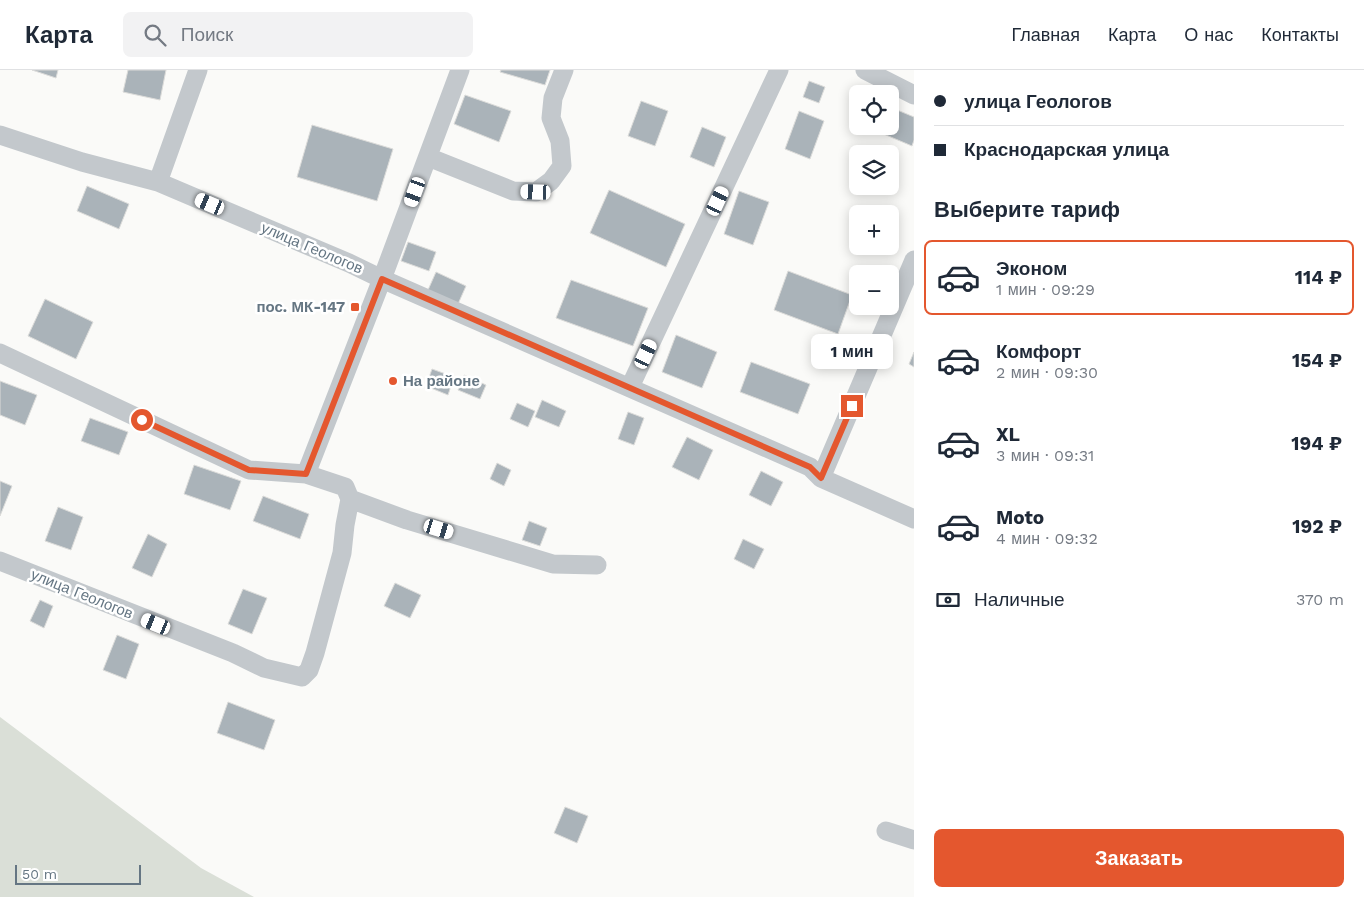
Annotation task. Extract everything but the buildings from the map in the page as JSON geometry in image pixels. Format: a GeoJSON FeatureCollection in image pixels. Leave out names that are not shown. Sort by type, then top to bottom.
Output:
{"type":"FeatureCollection","features":[{"type":"Feature","properties":{"kind":"street"},"geometry":{"type":"LineString","coordinates":[[158,182],[198,70]]}},
{"type":"Feature","properties":{"kind":"street"},"geometry":{"type":"LineString","coordinates":[[306,474],[382,279],[460,70]]}},
{"type":"Feature","properties":{"kind":"street"},"geometry":{"type":"LineString","coordinates":[[428,157],[512,191],[536,192],[551,181],[562,166],[560,141],[551,118],[553,98],[564,70]]}},
{"type":"Feature","properties":{"kind":"street"},"geometry":{"type":"LineString","coordinates":[[630,387],[779,70]]}},
{"type":"Feature","properties":{"kind":"street"},"geometry":{"type":"LineString","coordinates":[[864,70],[914,95]]}},
{"type":"Feature","properties":{"kind":"street","name":"улица Геологов"},"geometry":{"type":"LineString","coordinates":[[0,136],[82,162],[158,182],[349,263],[810,467],[821,478],[914,519]]}},
{"type":"Feature","properties":{"kind":"street"},"geometry":{"type":"LineString","coordinates":[[821,478],[914,260]]}},
{"type":"Feature","properties":{"kind":"street"},"geometry":{"type":"LineString","coordinates":[[0,353],[249,470],[306,474],[345,487],[350,499],[407,520],[554,564],[597,565]]}},
{"type":"Feature","properties":{"kind":"street","name":"улица Геологов"},"geometry":{"type":"LineString","coordinates":[[0,561],[233,653],[264,668],[302,677],[309,670],[315,653],[342,553],[350,499]]}},
{"type":"Feature","properties":{"kind":"street"},"geometry":{"type":"LineString","coordinates":[[886,831],[914,840]]}},
{"type":"Feature","properties":{"kind":"shaded area"},"geometry":{"type":"Polygon","coordinates":[[[0,717],[201,868],[254,897],[0,897],[0,717]]]}},
{"type":"Feature","properties":{"kind":"place","name":"пос. МК-147"},"geometry":{"type":"Point","coordinates":[355,307]}},
{"type":"Feature","properties":{"kind":"place","name":"На районе"},"geometry":{"type":"Point","coordinates":[393,381]}},
{"type":"Feature","properties":{"kind":"route"},"geometry":{"type":"LineString","coordinates":[[142,420],[249,470],[306,474],[382,279],[810,467],[821,478],[852,406]]}}]}
